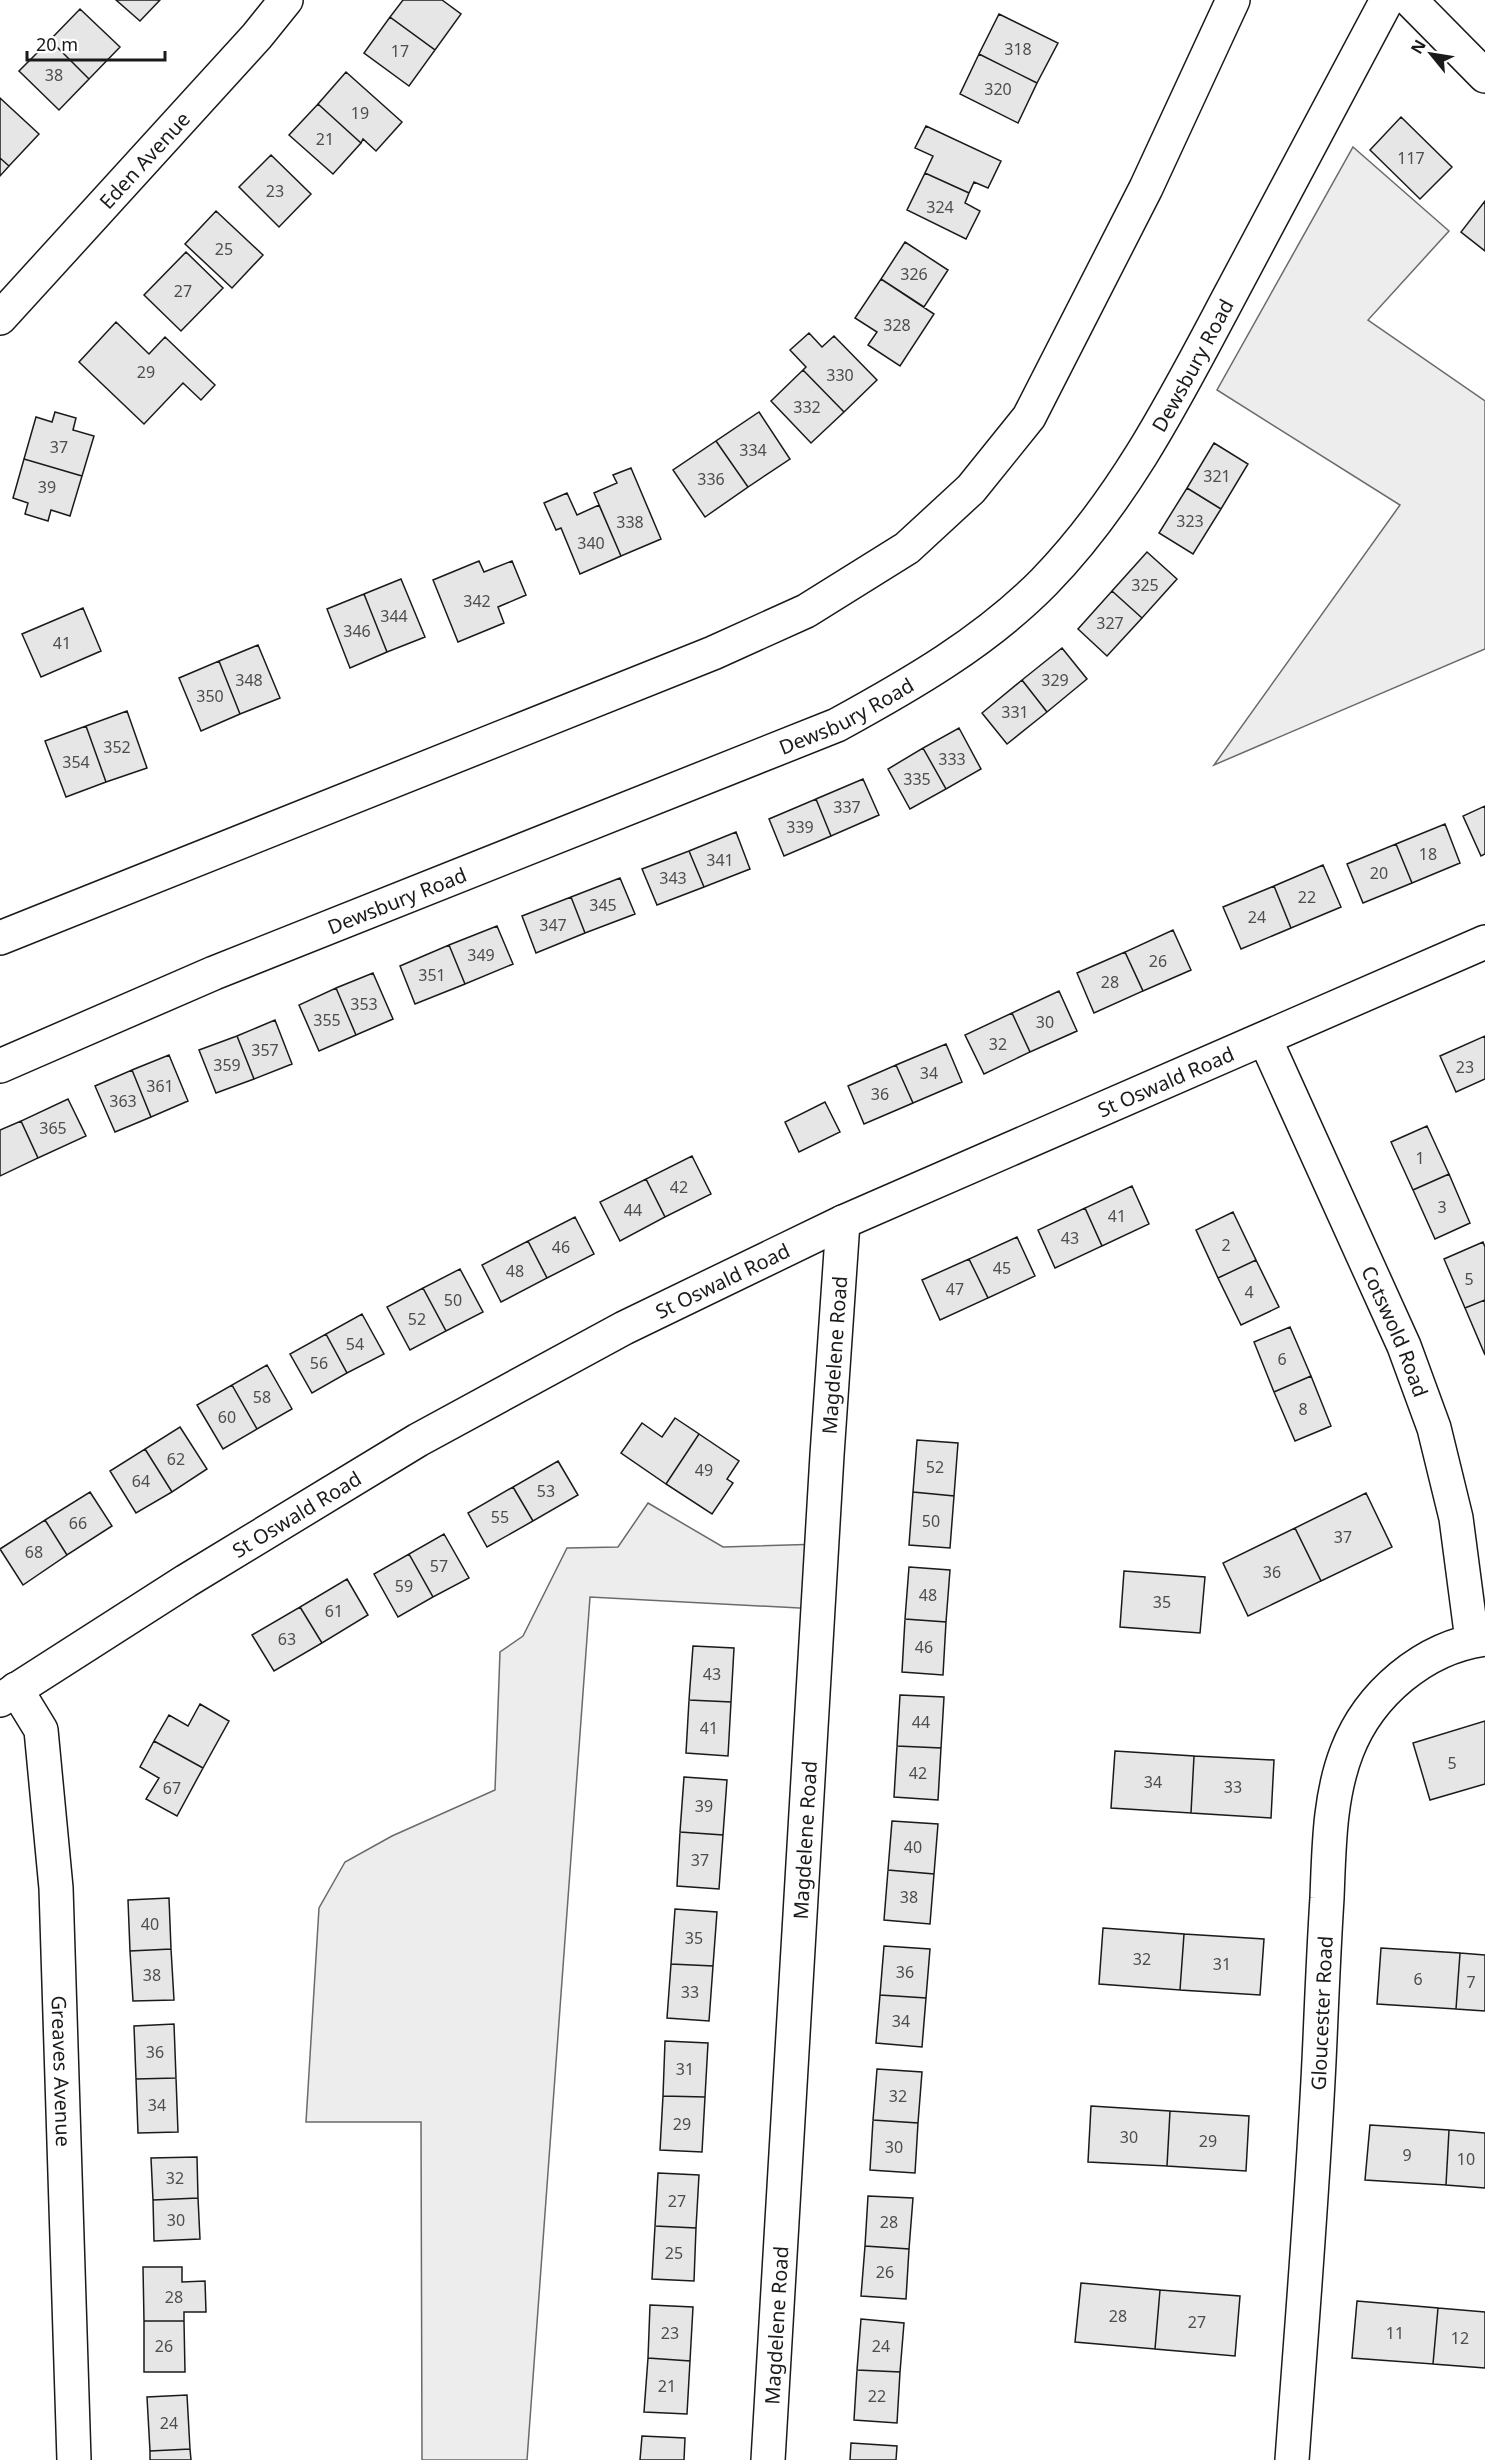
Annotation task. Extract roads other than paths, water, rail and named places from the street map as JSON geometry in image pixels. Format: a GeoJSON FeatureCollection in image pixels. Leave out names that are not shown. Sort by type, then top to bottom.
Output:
{"type":"FeatureCollection","features":[{"type":"Feature","properties":{"kind":"main road","name":"Eden Avenue"},"geometry":{"type":"LineString","coordinates":[[0,318],[257,36],[286,0]]}},
{"type":"Feature","properties":{"kind":"main road"},"geometry":{"type":"LineString","coordinates":[[0,938],[713,653],[806,611],[907,548],[971,489],[1029,417],[1146,188],[1233,0]]}},
{"type":"Feature","properties":{"kind":"main road","name":"Dewsbury Road"},"geometry":{"type":"LineString","coordinates":[[0,1066],[214,973],[837,725],[911,684],[981,636],[1043,582],[1104,512],[1167,413],[1387,0]]}},
{"type":"Feature","properties":{"kind":"main road"},"geometry":{"type":"LineString","coordinates":[[1410,0],[1485,76]]}},
{"type":"Feature","properties":{"kind":"main road","name":"St Oswald Road"},"geometry":{"type":"LineString","coordinates":[[8,1695],[186,1581],[418,1440],[624,1328],[843,1222],[1485,942]]}},
{"type":"Feature","properties":{"kind":"main road","name":"Cotswold Road"},"geometry":{"type":"LineString","coordinates":[[1265,1039],[1404,1346],[1434,1428],[1456,1518],[1479,1640]]}},
{"type":"Feature","properties":{"kind":"main road","name":"Magdelene Road"},"geometry":{"type":"LineString","coordinates":[[768,2460],[823,1522],[843,1222]]}},
{"type":"Feature","properties":{"kind":"main road","name":"Gloucester Road"},"geometry":{"type":"LineString","coordinates":[[1292,2460],[1334,1802],[1347,1750],[1368,1711],[1398,1678],[1432,1656],[1479,1640]]}},
{"type":"Feature","properties":{"kind":"main road","name":"Greaves Avenue"},"geometry":{"type":"LineString","coordinates":[[8,1695],[41,1730],[56,1888],[74,2460]]}}]}
